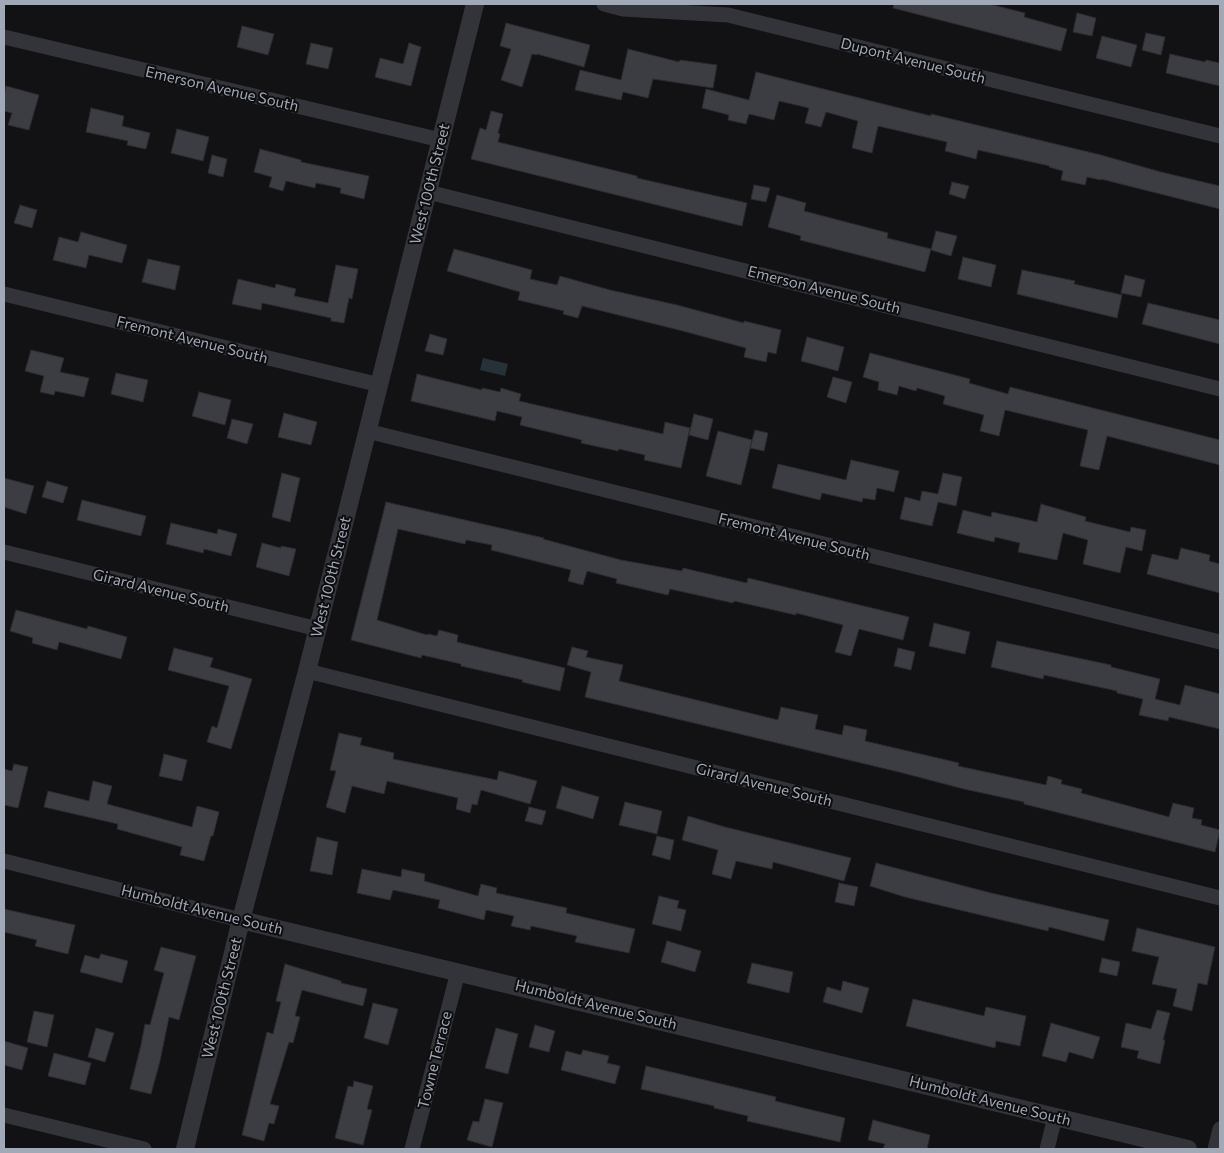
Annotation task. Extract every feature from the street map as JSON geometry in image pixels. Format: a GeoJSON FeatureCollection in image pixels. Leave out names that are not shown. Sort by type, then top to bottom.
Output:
{"type":"FeatureCollection","features":[{"type":"Feature","properties":{"kind":"street","name":"West 100th Street"},"geometry":{"type":"LineString","coordinates":[[185,1149],[240,920],[308,672],[475,4]]}},
{"type":"Feature","properties":{"kind":"street","name":"Dupont Avenue South"},"geometry":{"type":"LineString","coordinates":[[604,4],[623,8],[728,15],[1220,136]]}},
{"type":"Feature","properties":{"kind":"street","name":"Emerson Avenue South"},"geometry":{"type":"LineString","coordinates":[[4,37],[441,140]]}},
{"type":"Feature","properties":{"kind":"street","name":"Emerson Avenue South"},"geometry":{"type":"LineString","coordinates":[[428,192],[1220,389]]}},
{"type":"Feature","properties":{"kind":"street","name":"Fremont Avenue South"},"geometry":{"type":"LineString","coordinates":[[4,294],[380,385]]}},
{"type":"Feature","properties":{"kind":"street","name":"Fremont Avenue South"},"geometry":{"type":"LineString","coordinates":[[368,431],[1220,642]]}},
{"type":"Feature","properties":{"kind":"street","name":"Girard Avenue South"},"geometry":{"type":"LineString","coordinates":[[4,552],[318,629]]}},
{"type":"Feature","properties":{"kind":"street","name":"Girard Avenue South"},"geometry":{"type":"LineString","coordinates":[[308,672],[1220,898]]}},
{"type":"Feature","properties":{"kind":"street","name":"Humboldt Avenue South"},"geometry":{"type":"LineString","coordinates":[[4,861],[240,920],[1188,1149]]}},
{"type":"Feature","properties":{"kind":"street","name":"Towne Terrace"},"geometry":{"type":"LineString","coordinates":[[412,1149],[458,972]]}},
{"type":"Feature","properties":{"kind":"street"},"geometry":{"type":"LineString","coordinates":[[4,1115],[144,1149]]}},
{"type":"Feature","properties":{"kind":"street"},"geometry":{"type":"LineString","coordinates":[[1048,1149],[1055,1117]]}},
{"type":"Feature","properties":{"kind":"street"},"geometry":{"type":"LineString","coordinates":[[1215,1149],[1220,1129]]}},
{"type":"Feature","properties":{"kind":"shaded area"},"geometry":{"type":"Polygon","coordinates":[[[483,358],[508,364],[505,376],[480,370],[483,358]]]}},
{"type":"Feature","properties":{"kind":"building"},"geometry":{"type":"Polygon","coordinates":[[[894,4],[989,4],[1025,13],[1024,17],[1067,29],[1061,51],[893,8],[894,4]]]}},
{"type":"Feature","properties":{"kind":"building"},"geometry":{"type":"Polygon","coordinates":[[[1077,13],[1096,18],[1092,36],[1073,32],[1077,13]]]}},
{"type":"Feature","properties":{"kind":"building"},"geometry":{"type":"Polygon","coordinates":[[[506,23],[590,45],[584,67],[532,54],[522,87],[501,80],[511,49],[500,46],[506,23]]]}},
{"type":"Feature","properties":{"kind":"building"},"geometry":{"type":"Polygon","coordinates":[[[242,26],[274,34],[268,55],[237,47],[242,26]]]}},
{"type":"Feature","properties":{"kind":"building"},"geometry":{"type":"Polygon","coordinates":[[[1146,33],[1165,37],[1161,55],[1142,50],[1146,33]]]}},
{"type":"Feature","properties":{"kind":"building"},"geometry":{"type":"Polygon","coordinates":[[[1102,36],[1137,45],[1131,67],[1096,58],[1102,36]]]}},
{"type":"Feature","properties":{"kind":"building"},"geometry":{"type":"Polygon","coordinates":[[[311,43],[333,48],[328,69],[306,64],[311,43]]]}},
{"type":"Feature","properties":{"kind":"building"},"geometry":{"type":"Polygon","coordinates":[[[409,43],[421,47],[411,86],[375,77],[380,58],[403,64],[409,43]]]}},
{"type":"Feature","properties":{"kind":"building"},"geometry":{"type":"Polygon","coordinates":[[[628,49],[679,62],[680,60],[717,65],[713,88],[653,79],[648,98],[623,92],[621,100],[575,90],[580,70],[621,80],[628,49]]]}},
{"type":"Feature","properties":{"kind":"building"},"geometry":{"type":"Polygon","coordinates":[[[1170,54],[1205,62],[1206,60],[1220,63],[1220,86],[1166,73],[1170,54]]]}},
{"type":"Feature","properties":{"kind":"building"},"geometry":{"type":"Polygon","coordinates":[[[756,72],[931,116],[931,114],[1101,155],[1220,186],[1220,209],[1101,179],[1087,177],[1085,185],[1061,180],[1063,171],[1050,166],[978,150],[976,159],[945,151],[947,142],[878,126],[872,153],[852,148],[858,121],[826,112],[821,127],[805,123],[809,108],[779,101],[774,120],[749,114],[746,124],[728,120],[729,115],[702,108],[706,89],[749,100],[756,72]]]}},
{"type":"Feature","properties":{"kind":"building"},"geometry":{"type":"Polygon","coordinates":[[[6,86],[39,95],[29,130],[8,125],[12,113],[4,111],[6,86]]]}},
{"type":"Feature","properties":{"kind":"building"},"geometry":{"type":"Polygon","coordinates":[[[91,108],[124,116],[122,126],[150,133],[146,149],[127,145],[128,141],[86,132],[91,108]]]}},
{"type":"Feature","properties":{"kind":"building"},"geometry":{"type":"Polygon","coordinates":[[[491,111],[503,114],[498,133],[500,134],[498,142],[637,176],[637,178],[747,203],[742,226],[471,159],[480,128],[486,130],[491,111]]]}},
{"type":"Feature","properties":{"kind":"building"},"geometry":{"type":"Polygon","coordinates":[[[177,129],[209,137],[203,161],[171,153],[177,129]]]}},
{"type":"Feature","properties":{"kind":"building"},"geometry":{"type":"Polygon","coordinates":[[[260,149],[301,160],[301,162],[369,176],[364,199],[340,193],[341,188],[316,183],[315,188],[286,181],[283,191],[269,187],[272,177],[254,172],[260,149]]]}},
{"type":"Feature","properties":{"kind":"building"},"geometry":{"type":"Polygon","coordinates":[[[212,155],[227,159],[223,177],[208,173],[212,155]]]}},
{"type":"Feature","properties":{"kind":"building"},"geometry":{"type":"Polygon","coordinates":[[[952,182],[969,186],[965,199],[949,194],[952,182]]]}},
{"type":"Feature","properties":{"kind":"building"},"geometry":{"type":"Polygon","coordinates":[[[754,185],[770,188],[766,202],[751,199],[754,185]]]}},
{"type":"Feature","properties":{"kind":"building"},"geometry":{"type":"Polygon","coordinates":[[[777,195],[806,203],[804,211],[888,233],[887,238],[931,249],[925,272],[800,240],[801,236],[768,227],[777,195]]]}},
{"type":"Feature","properties":{"kind":"building"},"geometry":{"type":"Polygon","coordinates":[[[20,205],[37,210],[32,228],[14,223],[20,205]]]}},
{"type":"Feature","properties":{"kind":"building"},"geometry":{"type":"Polygon","coordinates":[[[936,231],[957,236],[951,256],[931,250],[936,231]]]}},
{"type":"Feature","properties":{"kind":"building"},"geometry":{"type":"Polygon","coordinates":[[[81,232],[127,245],[122,263],[89,255],[86,268],[53,260],[59,237],[78,242],[81,232]]]}},
{"type":"Feature","properties":{"kind":"building"},"geometry":{"type":"Polygon","coordinates":[[[454,249],[532,270],[530,279],[557,285],[560,276],[744,323],[744,321],[781,330],[776,354],[768,352],[766,362],[744,357],[746,348],[679,330],[582,306],[578,318],[563,314],[564,311],[518,300],[520,292],[447,271],[454,249]]]}},
{"type":"Feature","properties":{"kind":"building"},"geometry":{"type":"Polygon","coordinates":[[[963,257],[996,265],[991,287],[958,279],[963,257]]]}},
{"type":"Feature","properties":{"kind":"building"},"geometry":{"type":"Polygon","coordinates":[[[148,259],[180,266],[175,290],[142,282],[148,259]]]}},
{"type":"Feature","properties":{"kind":"building"},"geometry":{"type":"Polygon","coordinates":[[[336,265],[358,269],[352,299],[349,298],[344,323],[331,321],[331,318],[262,303],[261,310],[232,304],[238,279],[275,288],[276,284],[296,289],[294,296],[328,303],[336,265]]]}},
{"type":"Feature","properties":{"kind":"building"},"geometry":{"type":"Polygon","coordinates":[[[1022,270],[1075,281],[1074,284],[1122,295],[1117,318],[1017,294],[1022,270]]]}},
{"type":"Feature","properties":{"kind":"building"},"geometry":{"type":"Polygon","coordinates":[[[1125,275],[1145,280],[1141,297],[1121,293],[1125,275]]]}},
{"type":"Feature","properties":{"kind":"building"},"geometry":{"type":"Polygon","coordinates":[[[1148,303],[1220,320],[1220,344],[1142,324],[1148,303]]]}},
{"type":"Feature","properties":{"kind":"building"},"geometry":{"type":"Polygon","coordinates":[[[430,334],[447,339],[443,355],[425,351],[430,334]]]}},
{"type":"Feature","properties":{"kind":"building"},"geometry":{"type":"Polygon","coordinates":[[[807,337],[844,347],[838,371],[801,361],[807,337]]]}},
{"type":"Feature","properties":{"kind":"building"},"geometry":{"type":"Polygon","coordinates":[[[31,350],[64,358],[60,372],[89,378],[84,397],[55,391],[54,395],[40,392],[44,376],[25,371],[31,350]]]}},
{"type":"Feature","properties":{"kind":"building"},"geometry":{"type":"Polygon","coordinates":[[[870,353],[970,379],[969,383],[1008,394],[1010,387],[1220,440],[1220,465],[1107,436],[1099,470],[1080,466],[1088,430],[1005,410],[999,436],[980,431],[984,415],[943,404],[945,396],[917,388],[916,391],[899,386],[897,395],[878,390],[879,382],[863,377],[870,353]]]}},
{"type":"Feature","properties":{"kind":"building"},"geometry":{"type":"Polygon","coordinates":[[[116,373],[148,380],[143,402],[111,394],[116,373]]]}},
{"type":"Feature","properties":{"kind":"building"},"geometry":{"type":"Polygon","coordinates":[[[417,374],[482,390],[482,388],[500,392],[501,388],[521,394],[519,401],[663,434],[665,422],[690,428],[681,468],[644,460],[645,455],[581,443],[582,440],[520,425],[522,417],[497,411],[495,421],[411,401],[417,374]]]}},
{"type":"Feature","properties":{"kind":"building"},"geometry":{"type":"Polygon","coordinates":[[[833,377],[852,382],[846,403],[827,397],[833,377]]]}},
{"type":"Feature","properties":{"kind":"building"},"geometry":{"type":"Polygon","coordinates":[[[199,392],[231,400],[225,425],[192,416],[199,392]]]}},
{"type":"Feature","properties":{"kind":"building"},"geometry":{"type":"Polygon","coordinates":[[[284,413],[317,422],[311,445],[278,437],[284,413]]]}},
{"type":"Feature","properties":{"kind":"building"},"geometry":{"type":"Polygon","coordinates":[[[694,414],[713,419],[708,440],[689,435],[694,414]]]}},
{"type":"Feature","properties":{"kind":"building"},"geometry":{"type":"Polygon","coordinates":[[[232,419],[253,424],[247,444],[227,438],[232,419]]]}},
{"type":"Feature","properties":{"kind":"building"},"geometry":{"type":"Polygon","coordinates":[[[755,430],[768,433],[764,451],[750,448],[755,430]]]}},
{"type":"Feature","properties":{"kind":"building"},"geometry":{"type":"Polygon","coordinates":[[[718,431],[752,440],[741,485],[706,476],[718,431]]]}},
{"type":"Feature","properties":{"kind":"building"},"geometry":{"type":"Polygon","coordinates":[[[851,460],[899,471],[894,492],[877,488],[875,500],[863,498],[862,502],[822,493],[820,500],[772,488],[778,464],[846,480],[851,460]]]}},
{"type":"Feature","properties":{"kind":"building"},"geometry":{"type":"Polygon","coordinates":[[[282,473],[300,478],[290,522],[272,517],[282,473]]]}},
{"type":"Feature","properties":{"kind":"building"},"geometry":{"type":"Polygon","coordinates":[[[943,473],[962,477],[956,506],[938,502],[932,526],[900,519],[905,497],[920,501],[922,491],[938,494],[943,473]]]}},
{"type":"Feature","properties":{"kind":"building"},"geometry":{"type":"Polygon","coordinates":[[[4,478],[34,486],[26,514],[4,507],[4,478]]]}},
{"type":"Feature","properties":{"kind":"building"},"geometry":{"type":"Polygon","coordinates":[[[47,481],[68,487],[63,503],[42,497],[47,481]]]}},
{"type":"Feature","properties":{"kind":"building"},"geometry":{"type":"Polygon","coordinates":[[[82,500],[146,516],[141,536],[77,520],[82,500]]]}},
{"type":"Feature","properties":{"kind":"building"},"geometry":{"type":"Polygon","coordinates":[[[386,502],[544,538],[621,560],[682,571],[683,568],[747,583],[748,578],[909,617],[903,640],[859,629],[851,656],[835,652],[843,625],[796,613],[796,615],[670,589],[668,595],[616,583],[617,579],[587,571],[583,585],[568,581],[571,570],[491,550],[492,545],[466,540],[465,544],[398,529],[377,620],[427,635],[437,636],[439,630],[458,635],[457,642],[565,668],[560,691],[522,682],[523,680],[461,666],[461,664],[422,655],[421,658],[351,640],[386,502]]]}},
{"type":"Feature","properties":{"kind":"building"},"geometry":{"type":"Polygon","coordinates":[[[1041,504],[1086,517],[1085,521],[1130,532],[1131,527],[1146,530],[1142,551],[1126,547],[1120,573],[1083,564],[1088,540],[1063,533],[1057,560],[1018,552],[1020,543],[995,537],[994,542],[957,533],[963,510],[991,517],[992,512],[1037,522],[1041,504]]]}},
{"type":"Feature","properties":{"kind":"building"},"geometry":{"type":"Polygon","coordinates":[[[171,523],[217,534],[218,529],[237,534],[231,556],[204,549],[203,553],[166,544],[171,523]]]}},
{"type":"Feature","properties":{"kind":"building"},"geometry":{"type":"Polygon","coordinates":[[[262,543],[281,548],[281,546],[296,549],[289,576],[256,567],[262,543]]]}},
{"type":"Feature","properties":{"kind":"building"},"geometry":{"type":"Polygon","coordinates":[[[1181,548],[1210,555],[1209,561],[1220,564],[1220,593],[1147,574],[1152,554],[1178,560],[1181,548]]]}},
{"type":"Feature","properties":{"kind":"building"},"geometry":{"type":"Polygon","coordinates":[[[16,610],[87,629],[88,626],[127,637],[121,659],[59,642],[57,650],[32,643],[33,638],[10,631],[16,610]]]}},
{"type":"Feature","properties":{"kind":"building"},"geometry":{"type":"Polygon","coordinates":[[[934,623],[970,632],[965,654],[929,646],[934,623]]]}},
{"type":"Feature","properties":{"kind":"building"},"geometry":{"type":"Polygon","coordinates":[[[997,641],[1111,665],[1111,667],[1160,679],[1155,699],[1180,705],[1185,685],[1220,694],[1220,729],[1169,717],[1168,721],[1139,715],[1143,699],[1117,693],[1117,691],[1044,675],[1043,679],[991,667],[997,641]]]}},
{"type":"Feature","properties":{"kind":"building"},"geometry":{"type":"Polygon","coordinates":[[[572,647],[588,651],[586,657],[623,665],[619,681],[778,720],[781,707],[818,715],[815,729],[842,735],[844,725],[867,730],[865,741],[959,763],[958,766],[1046,785],[1048,776],[1062,780],[1061,784],[1082,789],[1081,793],[1169,817],[1173,803],[1194,808],[1192,818],[1202,820],[1201,825],[1220,830],[1215,852],[1024,804],[1024,802],[585,697],[591,672],[567,665],[572,647]]]}},
{"type":"Feature","properties":{"kind":"building"},"geometry":{"type":"Polygon","coordinates":[[[174,648],[213,658],[210,667],[252,679],[231,749],[207,742],[212,726],[217,728],[229,686],[168,670],[174,648]]]}},
{"type":"Feature","properties":{"kind":"building"},"geometry":{"type":"Polygon","coordinates":[[[898,648],[915,652],[911,670],[894,666],[898,648]]]}},
{"type":"Feature","properties":{"kind":"building"},"geometry":{"type":"Polygon","coordinates":[[[339,733],[362,738],[360,745],[394,753],[393,759],[497,780],[499,771],[537,781],[530,804],[481,790],[477,805],[472,804],[470,813],[456,809],[458,798],[387,781],[384,794],[352,786],[345,813],[326,807],[336,771],[330,770],[339,733]]]}},
{"type":"Feature","properties":{"kind":"building"},"geometry":{"type":"Polygon","coordinates":[[[164,754],[187,760],[182,781],[159,776],[164,754]]]}},
{"type":"Feature","properties":{"kind":"building"},"geometry":{"type":"Polygon","coordinates":[[[14,764],[28,767],[18,808],[4,805],[4,769],[12,771],[14,764]]]}},
{"type":"Feature","properties":{"kind":"building"},"geometry":{"type":"Polygon","coordinates":[[[93,781],[112,786],[107,804],[192,827],[197,806],[219,812],[204,861],[180,855],[182,847],[117,829],[118,824],[44,807],[48,791],[89,801],[93,781]]]}},
{"type":"Feature","properties":{"kind":"building"},"geometry":{"type":"Polygon","coordinates":[[[562,786],[599,797],[593,819],[556,808],[562,786]]]}},
{"type":"Feature","properties":{"kind":"building"},"geometry":{"type":"Polygon","coordinates":[[[625,802],[662,811],[657,834],[619,825],[625,802]]]}},
{"type":"Feature","properties":{"kind":"building"},"geometry":{"type":"Polygon","coordinates":[[[529,807],[546,811],[542,825],[525,821],[529,807]]]}},
{"type":"Feature","properties":{"kind":"building"},"geometry":{"type":"Polygon","coordinates":[[[688,816],[851,858],[844,881],[773,862],[772,869],[736,861],[731,879],[712,874],[718,850],[682,840],[688,816]]]}},
{"type":"Feature","properties":{"kind":"building"},"geometry":{"type":"Polygon","coordinates":[[[657,836],[674,840],[670,860],[652,855],[657,836]]]}},
{"type":"Feature","properties":{"kind":"building"},"geometry":{"type":"Polygon","coordinates":[[[317,837],[338,842],[332,875],[310,871],[317,837]]]}},
{"type":"Feature","properties":{"kind":"building"},"geometry":{"type":"Polygon","coordinates":[[[876,863],[991,893],[1109,920],[1104,941],[1049,927],[1048,931],[905,897],[870,886],[876,863]]]}},
{"type":"Feature","properties":{"kind":"building"},"geometry":{"type":"Polygon","coordinates":[[[362,869],[401,877],[402,869],[425,874],[424,881],[478,896],[481,884],[497,888],[496,893],[567,908],[566,913],[635,929],[629,953],[575,942],[577,936],[531,926],[530,930],[511,926],[514,916],[486,910],[484,920],[438,908],[440,900],[393,890],[390,900],[357,893],[362,869]]]}},
{"type":"Feature","properties":{"kind":"building"},"geometry":{"type":"Polygon","coordinates":[[[839,883],[858,887],[854,906],[835,902],[839,883]]]}},
{"type":"Feature","properties":{"kind":"building"},"geometry":{"type":"Polygon","coordinates":[[[659,896],[679,901],[677,908],[686,910],[681,931],[652,924],[659,896]]]}},
{"type":"Feature","properties":{"kind":"building"},"geometry":{"type":"Polygon","coordinates":[[[4,909],[75,925],[68,954],[35,946],[37,940],[4,932],[4,909]]]}},
{"type":"Feature","properties":{"kind":"building"},"geometry":{"type":"Polygon","coordinates":[[[1137,928],[1215,947],[1207,985],[1198,983],[1192,1011],[1173,1006],[1177,989],[1152,984],[1159,957],[1132,951],[1137,928]]]}},
{"type":"Feature","properties":{"kind":"building"},"geometry":{"type":"Polygon","coordinates":[[[667,941],[701,951],[695,972],[661,962],[667,941]]]}},
{"type":"Feature","properties":{"kind":"building"},"geometry":{"type":"Polygon","coordinates":[[[161,947],[196,956],[179,1020],[169,1017],[151,1094],[130,1089],[145,1024],[150,1025],[164,973],[154,970],[161,947]]]}},
{"type":"Feature","properties":{"kind":"building"},"geometry":{"type":"Polygon","coordinates":[[[101,954],[128,961],[122,983],[80,972],[85,955],[99,959],[101,954]]]}},
{"type":"Feature","properties":{"kind":"building"},"geometry":{"type":"Polygon","coordinates":[[[1102,958],[1120,962],[1117,976],[1099,972],[1102,958]]]}},
{"type":"Feature","properties":{"kind":"building"},"geometry":{"type":"Polygon","coordinates":[[[752,963],[793,972],[789,993],[747,983],[752,963]]]}},
{"type":"Feature","properties":{"kind":"building"},"geometry":{"type":"Polygon","coordinates":[[[285,964],[341,981],[341,983],[367,989],[363,1006],[302,990],[295,1016],[300,1017],[293,1043],[289,1042],[270,1104],[279,1106],[274,1124],[269,1123],[264,1141],[242,1135],[267,1032],[273,1034],[281,1002],[276,1001],[285,964]]]}},
{"type":"Feature","properties":{"kind":"building"},"geometry":{"type":"Polygon","coordinates":[[[843,981],[869,988],[862,1013],[823,1002],[827,987],[841,991],[843,981]]]}},
{"type":"Feature","properties":{"kind":"building"},"geometry":{"type":"Polygon","coordinates":[[[913,999],[984,1016],[986,1007],[1026,1016],[1020,1046],[996,1041],[995,1048],[906,1026],[913,999]]]}},
{"type":"Feature","properties":{"kind":"building"},"geometry":{"type":"Polygon","coordinates":[[[373,1003],[398,1009],[388,1045],[364,1038],[373,1003]]]}},
{"type":"Feature","properties":{"kind":"building"},"geometry":{"type":"Polygon","coordinates":[[[1157,1010],[1170,1013],[1163,1040],[1165,1040],[1160,1064],[1137,1058],[1139,1051],[1121,1047],[1126,1023],[1151,1029],[1157,1010]]]}},
{"type":"Feature","properties":{"kind":"building"},"geometry":{"type":"Polygon","coordinates":[[[34,1011],[54,1015],[47,1047],[27,1042],[34,1011]]]}},
{"type":"Feature","properties":{"kind":"building"},"geometry":{"type":"Polygon","coordinates":[[[1051,1023],[1100,1037],[1093,1059],[1069,1052],[1066,1062],[1042,1056],[1051,1023]]]}},
{"type":"Feature","properties":{"kind":"building"},"geometry":{"type":"Polygon","coordinates":[[[535,1025],[555,1031],[549,1052],[529,1047],[535,1025]]]}},
{"type":"Feature","properties":{"kind":"building"},"geometry":{"type":"Polygon","coordinates":[[[96,1028],[114,1033],[105,1062],[88,1057],[96,1028]]]}},
{"type":"Feature","properties":{"kind":"building"},"geometry":{"type":"Polygon","coordinates":[[[496,1028],[518,1034],[508,1074],[485,1068],[496,1028]]]}},
{"type":"Feature","properties":{"kind":"building"},"geometry":{"type":"Polygon","coordinates":[[[4,1041],[28,1048],[22,1070],[4,1065],[4,1041]]]}},
{"type":"Feature","properties":{"kind":"building"},"geometry":{"type":"Polygon","coordinates":[[[583,1050],[609,1056],[607,1063],[620,1066],[615,1084],[561,1070],[566,1051],[581,1055],[583,1050]]]}},
{"type":"Feature","properties":{"kind":"building"},"geometry":{"type":"Polygon","coordinates":[[[54,1053],[91,1063],[85,1085],[48,1076],[54,1053]]]}},
{"type":"Feature","properties":{"kind":"building"},"geometry":{"type":"Polygon","coordinates":[[[646,1066],[776,1097],[775,1101],[845,1118],[840,1142],[747,1121],[748,1116],[641,1089],[646,1066]]]}},
{"type":"Feature","properties":{"kind":"building"},"geometry":{"type":"Polygon","coordinates":[[[354,1081],[373,1086],[367,1109],[372,1110],[363,1145],[335,1138],[348,1086],[353,1087],[354,1081]]]}},
{"type":"Feature","properties":{"kind":"building"},"geometry":{"type":"Polygon","coordinates":[[[485,1099],[503,1103],[492,1147],[467,1140],[473,1121],[479,1122],[485,1099]]]}},
{"type":"Feature","properties":{"kind":"building"},"geometry":{"type":"Polygon","coordinates":[[[873,1120],[930,1135],[927,1149],[883,1149],[885,1144],[868,1140],[873,1120]]]}}]}
